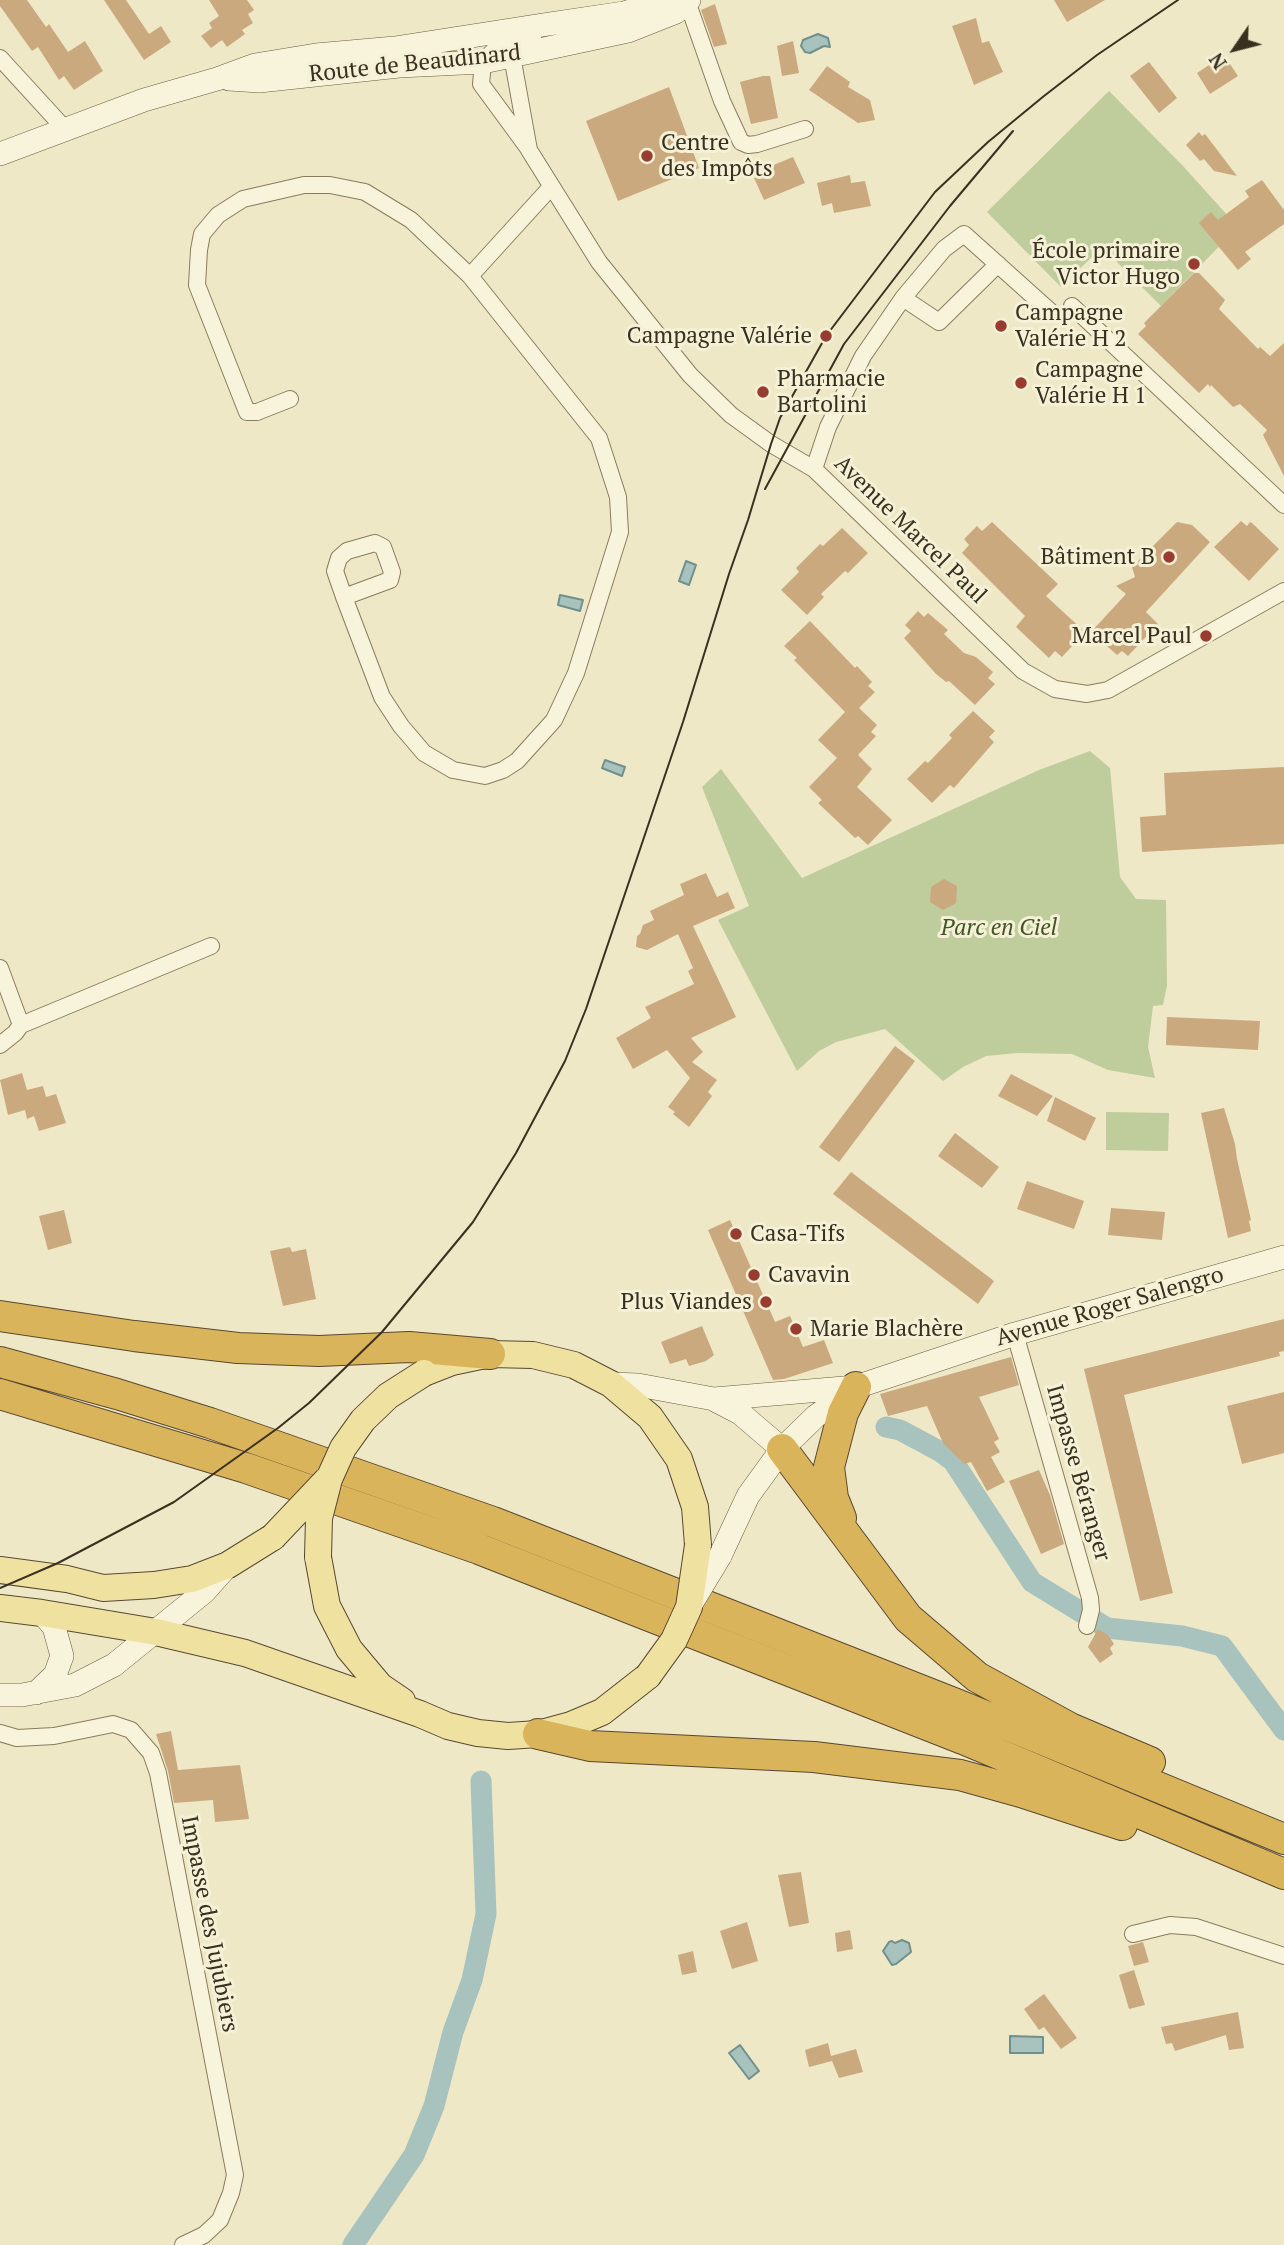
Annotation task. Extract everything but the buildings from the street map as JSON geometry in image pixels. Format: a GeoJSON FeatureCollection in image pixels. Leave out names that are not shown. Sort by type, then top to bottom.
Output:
{"type":"FeatureCollection","features":[{"type":"Feature","properties":{"kind":"highway"},"geometry":{"type":"LineString","coordinates":[[0,1317],[238,1348],[319,1351],[409,1347],[490,1354]]}},
{"type":"Feature","properties":{"kind":"highway"},"geometry":{"type":"LineString","coordinates":[[0,1362],[210,1423],[493,1522],[956,1704],[1284,1839]]}},
{"type":"Feature","properties":{"kind":"highway"},"geometry":{"type":"LineString","coordinates":[[854,1548],[833,1498],[829,1467],[843,1413],[856,1387]]}},
{"type":"Feature","properties":{"kind":"highway"},"geometry":{"type":"LineString","coordinates":[[0,1394],[246,1468],[479,1549],[963,1740],[1284,1876]]}},
{"type":"Feature","properties":{"kind":"highway"},"geometry":{"type":"LineString","coordinates":[[782,1450],[908,1618],[977,1677],[1070,1727],[1226,1795],[1284,1824]]}},
{"type":"Feature","properties":{"kind":"highway"},"geometry":{"type":"LineString","coordinates":[[538,1734],[590,1746],[814,1757],[960,1775],[1284,1876]]}},
{"type":"Feature","properties":{"kind":"main road"},"geometry":{"type":"LineString","coordinates":[[16,1608],[156,1632],[245,1653],[448,1726],[478,1733],[508,1736],[538,1734],[571,1726],[602,1712],[648,1676],[674,1640],[709,1551],[679,1459],[650,1417],[611,1384],[574,1365],[533,1355],[490,1354],[452,1362],[424,1373],[388,1396],[363,1420],[343,1448],[329,1479],[319,1518],[318,1557],[327,1606],[349,1649],[380,1686],[420,1714]]}},
{"type":"Feature","properties":{"kind":"main road"},"geometry":{"type":"LineString","coordinates":[[0,1570],[67,1579],[103,1588],[154,1585],[192,1579],[228,1565],[273,1537],[329,1479]]}},
{"type":"Feature","properties":{"kind":"street","name":"Route de Beaudinard"},"geometry":{"type":"LineString","coordinates":[[0,154],[144,100],[218,79],[255,65],[470,37],[624,13],[681,0]]}},
{"type":"Feature","properties":{"kind":"street","name":"Route de Beaudinard"},"geometry":{"type":"LineString","coordinates":[[218,79],[259,81],[399,66],[494,62],[628,31],[676,12],[681,0]]}},
{"type":"Feature","properties":{"kind":"street"},"geometry":{"type":"LineString","coordinates":[[681,0],[741,142],[748,145],[757,144],[805,130]]}},
{"type":"Feature","properties":{"kind":"street"},"geometry":{"type":"LineString","coordinates":[[494,62],[516,40],[584,27],[624,13]]}},
{"type":"Feature","properties":{"kind":"street"},"geometry":{"type":"LineString","coordinates":[[470,37],[494,62],[529,150]]}},
{"type":"Feature","properties":{"kind":"street"},"geometry":{"type":"LineString","coordinates":[[0,58],[65,129]]}},
{"type":"Feature","properties":{"kind":"street","name":"Avenue Marcel Paul"},"geometry":{"type":"LineString","coordinates":[[494,62],[529,150],[551,187],[611,279],[690,375],[731,415],[771,444],[814,469],[1023,671],[1055,689],[1087,694],[1108,691],[1284,591]]}},
{"type":"Feature","properties":{"kind":"street"},"geometry":{"type":"LineString","coordinates":[[290,399],[257,412],[247,412],[197,285],[202,234],[218,215],[243,199],[304,185],[330,185],[365,192],[411,220],[470,276],[599,438],[618,497],[620,532],[576,673],[554,720],[517,761],[503,770],[485,776],[453,770],[424,753],[401,726],[382,697],[344,597]]}},
{"type":"Feature","properties":{"kind":"street"},"geometry":{"type":"LineString","coordinates":[[470,276],[551,187]]}},
{"type":"Feature","properties":{"kind":"street"},"geometry":{"type":"LineString","coordinates":[[814,469],[828,427],[863,356],[903,298],[944,248],[964,234],[1052,313]]}},
{"type":"Feature","properties":{"kind":"street"},"geometry":{"type":"LineString","coordinates":[[903,298],[939,323],[998,264]]}},
{"type":"Feature","properties":{"kind":"street"},"geometry":{"type":"LineString","coordinates":[[1072,306],[1284,505]]}},
{"type":"Feature","properties":{"kind":"street"},"geometry":{"type":"LineString","coordinates":[[0,1045],[21,1025],[211,946]]}},
{"type":"Feature","properties":{"kind":"street"},"geometry":{"type":"LineString","coordinates":[[0,968],[21,1025]]}},
{"type":"Feature","properties":{"kind":"street","name":"Avenue Roger Salengro"},"geometry":{"type":"LineString","coordinates":[[856,1387],[1015,1334],[1284,1257]]}},
{"type":"Feature","properties":{"kind":"street","name":"Impasse Béranger"},"geometry":{"type":"LineString","coordinates":[[1015,1334],[1090,1598],[1089,1618]]}},
{"type":"Feature","properties":{"kind":"street"},"geometry":{"type":"LineString","coordinates":[[611,1384],[638,1385],[715,1399],[856,1387]]}},
{"type":"Feature","properties":{"kind":"street"},"geometry":{"type":"LineString","coordinates":[[709,1551],[782,1450],[816,1416],[856,1387]]}},
{"type":"Feature","properties":{"kind":"street"},"geometry":{"type":"LineString","coordinates":[[715,1399],[740,1413],[782,1450]]}},
{"type":"Feature","properties":{"kind":"street"},"geometry":{"type":"LineString","coordinates":[[0,1695],[36,1693],[75,1685],[114,1665],[204,1592],[228,1565]]}},
{"type":"Feature","properties":{"kind":"street"},"geometry":{"type":"LineString","coordinates":[[16,1608],[54,1628],[60,1641],[62,1656],[55,1675],[36,1693]]}},
{"type":"Feature","properties":{"kind":"street","name":"Impasse des Jujubiers"},"geometry":{"type":"LineString","coordinates":[[0,1733],[17,1738],[54,1736],[113,1724],[131,1730],[151,1753],[158,1773],[235,2175],[220,2220],[204,2235],[183,2245]]}},
{"type":"Feature","properties":{"kind":"street"},"geometry":{"type":"LineString","coordinates":[[1133,1934],[1170,1925],[1196,1927],[1284,1956]]}},
{"type":"Feature","properties":{"kind":"green space"},"geometry":{"type":"Polygon","coordinates":[[[1109,91],[1238,227],[1161,306],[1102,247],[1061,287],[987,212],[1109,91]]]}},
{"type":"Feature","properties":{"kind":"green space","name":"Parc en Ciel"},"geometry":{"type":"Polygon","coordinates":[[[1090,751],[1110,768],[1120,877],[1136,899],[1166,900],[1167,985],[1163,1005],[1153,1006],[1148,1047],[1155,1078],[1108,1070],[1072,1054],[1017,1053],[986,1056],[943,1081],[885,1029],[836,1042],[819,1051],[797,1071],[718,920],[749,906],[702,787],[721,769],[802,878],[1039,770],[1090,751]]]}},
{"type":"Feature","properties":{"kind":"green space"},"geometry":{"type":"Polygon","coordinates":[[[1106,1112],[1169,1113],[1168,1151],[1106,1150],[1106,1112]]]}},
{"type":"Feature","properties":{"kind":"water"},"geometry":{"type":"Polygon","coordinates":[[[818,34],[828,38],[830,47],[824,46],[810,53],[805,52],[801,46],[803,40],[818,34]]]}},
{"type":"Feature","properties":{"kind":"water"},"geometry":{"type":"Polygon","coordinates":[[[686,561],[696,565],[689,585],[679,581],[686,561]]]}},
{"type":"Feature","properties":{"kind":"water"},"geometry":{"type":"Polygon","coordinates":[[[560,595],[583,600],[580,611],[558,605],[560,595]]]}},
{"type":"Feature","properties":{"kind":"water"},"geometry":{"type":"Polygon","coordinates":[[[605,760],[625,767],[622,776],[602,768],[605,760]]]}},
{"type":"Feature","properties":{"kind":"water"},"geometry":{"type":"Polygon","coordinates":[[[902,1940],[909,1943],[911,1952],[892,1965],[883,1951],[889,1942],[902,1940]]]}},
{"type":"Feature","properties":{"kind":"water"},"geometry":{"type":"Polygon","coordinates":[[[1010,2036],[1043,2037],[1043,2053],[1010,2053],[1010,2036]]]}},
{"type":"Feature","properties":{"kind":"water"},"geometry":{"type":"Polygon","coordinates":[[[740,2045],[759,2071],[749,2079],[729,2053],[740,2045]]]}},
{"type":"Feature","properties":{"kind":"waterway"},"geometry":{"type":"LineString","coordinates":[[886,1427],[900,1430],[953,1461],[1032,1582],[1107,1628],[1182,1636],[1222,1646],[1284,1730]]}},
{"type":"Feature","properties":{"kind":"waterway"},"geometry":{"type":"LineString","coordinates":[[353,2245],[414,2155],[434,2106],[453,2032],[472,1980],[486,1914],[481,1781]]}},
{"type":"Feature","properties":{"kind":"tram line"},"geometry":{"type":"LineString","coordinates":[[0,1588],[58,1563],[174,1502],[278,1428],[309,1403],[382,1332],[473,1222],[516,1153],[565,1061],[586,1009],[683,722],[780,418],[826,336],[935,192],[988,142],[1044,96],[1097,55],[1178,0]]}},
{"type":"Feature","properties":{"kind":"tram line"},"geometry":{"type":"LineString","coordinates":[[765,489],[844,344],[950,206],[1013,131]]}},
{"type":"Feature","properties":{"kind":"place","name":"Centre des Impôts"},"geometry":{"type":"Point","coordinates":[647,156]}},
{"type":"Feature","properties":{"kind":"place","name":"École primaire Victor Hugo"},"geometry":{"type":"Point","coordinates":[1194,264]}},
{"type":"Feature","properties":{"kind":"place","name":"Campagne Valérie H 2"},"geometry":{"type":"Point","coordinates":[1001,326]}},
{"type":"Feature","properties":{"kind":"place","name":"Campagne Valérie"},"geometry":{"type":"Point","coordinates":[826,336]}},
{"type":"Feature","properties":{"kind":"place","name":"Campagne Valérie H 1"},"geometry":{"type":"Point","coordinates":[1021,383]}},
{"type":"Feature","properties":{"kind":"place","name":"Pharmacie Bartolini"},"geometry":{"type":"Point","coordinates":[763,392]}},
{"type":"Feature","properties":{"kind":"place","name":"Bâtiment B"},"geometry":{"type":"Point","coordinates":[1169,557]}},
{"type":"Feature","properties":{"kind":"place","name":"Marcel Paul"},"geometry":{"type":"Point","coordinates":[1206,636]}},
{"type":"Feature","properties":{"kind":"place","name":"Casa-Tifs"},"geometry":{"type":"Point","coordinates":[736,1234]}},
{"type":"Feature","properties":{"kind":"place","name":"Cavavin"},"geometry":{"type":"Point","coordinates":[754,1275]}},
{"type":"Feature","properties":{"kind":"place","name":"Plus Viandes"},"geometry":{"type":"Point","coordinates":[766,1302]}},
{"type":"Feature","properties":{"kind":"place","name":"Marie Blachère"},"geometry":{"type":"Point","coordinates":[796,1329]}}]}
